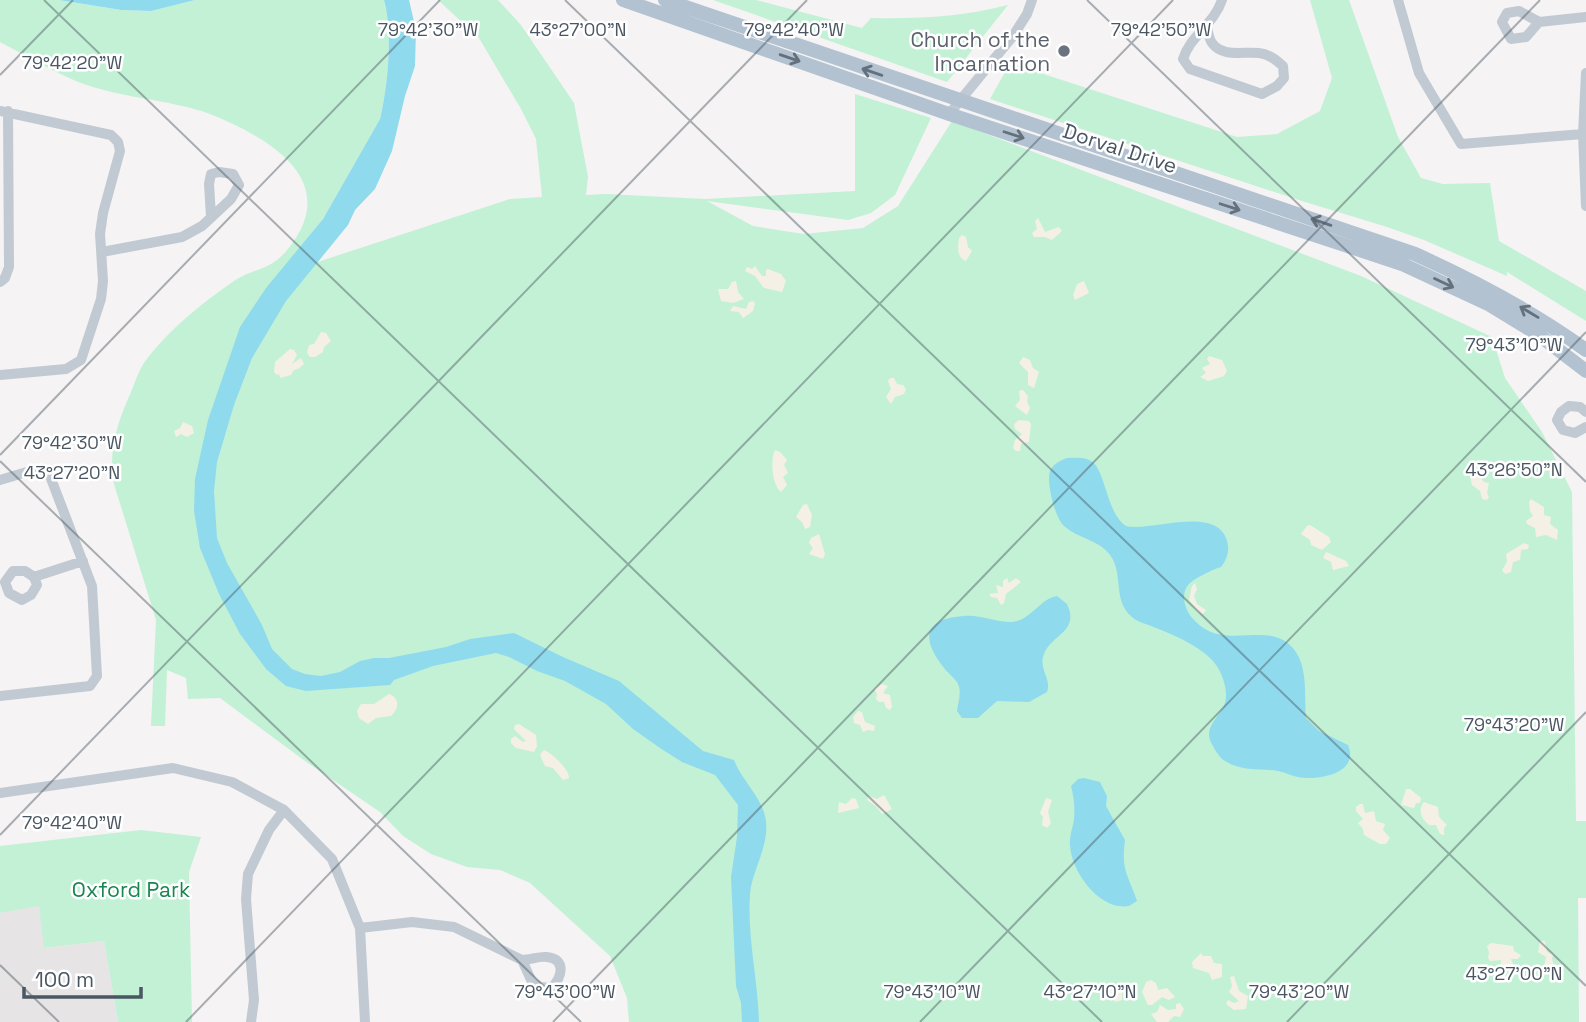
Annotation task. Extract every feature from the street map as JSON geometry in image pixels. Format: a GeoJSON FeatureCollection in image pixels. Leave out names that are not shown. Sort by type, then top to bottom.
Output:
{"type":"FeatureCollection","features":[{"type":"Feature","properties":{"kind":"main road","name":"Dorval Drive"},"geometry":{"type":"LineString","coordinates":[[623,0],[683,9],[1415,254],[1500,295],[1586,350]]}},
{"type":"Feature","properties":{"kind":"main road","name":"Dorval Drive"},"geometry":{"type":"LineString","coordinates":[[665,0],[950,114],[1402,264],[1490,305],[1539,335],[1586,371]]}},
{"type":"Feature","properties":{"kind":"street"},"geometry":{"type":"LineString","coordinates":[[950,114],[1013,36],[1027,14],[1032,0]]}},
{"type":"Feature","properties":{"kind":"street"},"geometry":{"type":"LineString","coordinates":[[1207,27],[1211,43],[1220,50],[1236,54],[1260,53],[1274,57],[1283,66],[1284,78],[1277,86],[1262,94],[1190,69],[1182,59],[1186,48],[1207,27],[1222,0]]}},
{"type":"Feature","properties":{"kind":"street"},"geometry":{"type":"LineString","coordinates":[[1398,0],[1419,73],[1461,144],[1583,134]]}},
{"type":"Feature","properties":{"kind":"street"},"geometry":{"type":"LineString","coordinates":[[1539,22],[1586,17]]}},
{"type":"Feature","properties":{"kind":"street"},"geometry":{"type":"LineString","coordinates":[[1586,73],[1583,134],[1586,206]]}},
{"type":"Feature","properties":{"kind":"street"},"geometry":{"type":"LineString","coordinates":[[0,282],[5,278],[9,267],[4,111],[111,135],[118,142],[118,160],[100,234],[103,281],[101,299],[81,360],[66,369],[0,375]]}},
{"type":"Feature","properties":{"kind":"street"},"geometry":{"type":"LineString","coordinates":[[102,252],[182,237],[202,226],[211,216]]}},
{"type":"Feature","properties":{"kind":"street"},"geometry":{"type":"LineString","coordinates":[[1586,412],[1580,407],[1569,406],[1561,412],[1557,420],[1563,430],[1575,433],[1586,427]]}},
{"type":"Feature","properties":{"kind":"street"},"geometry":{"type":"LineString","coordinates":[[0,480],[37,470],[45,471],[50,476],[92,586],[97,676],[90,686],[0,696]]}},
{"type":"Feature","properties":{"kind":"street"},"geometry":{"type":"LineString","coordinates":[[34,577],[83,561]]}},
{"type":"Feature","properties":{"kind":"street"},"geometry":{"type":"LineString","coordinates":[[0,793],[173,768],[232,782],[284,810],[332,859],[360,928],[365,1022]]}},
{"type":"Feature","properties":{"kind":"street"},"geometry":{"type":"LineString","coordinates":[[251,1022],[254,1000],[246,899],[248,874],[269,830],[284,810]]}},
{"type":"Feature","properties":{"kind":"street"},"geometry":{"type":"LineString","coordinates":[[360,928],[412,922],[454,927],[522,960]]}},
{"type":"Feature","properties":{"kind":"shaded area"},"geometry":{"type":"Polygon","coordinates":[[[39,905],[45,948],[104,941],[118,1022],[0,1022],[0,913],[39,905]]]}},
{"type":"Feature","properties":{"kind":"green space"},"geometry":{"type":"Polygon","coordinates":[[[0,0],[59,0],[121,10],[151,11],[195,0],[384,0],[388,28],[388,60],[380,119],[323,219],[278,275],[510,199],[542,197],[536,139],[521,109],[479,38],[438,0],[498,0],[521,25],[574,103],[588,177],[586,195],[705,199],[855,191],[855,94],[931,118],[895,195],[871,213],[848,220],[707,201],[753,226],[804,234],[863,228],[898,206],[952,121],[1361,276],[1492,337],[1505,378],[1542,432],[1572,492],[1576,821],[1586,821],[1586,898],[1578,898],[1579,1022],[629,1022],[627,998],[610,956],[530,883],[500,870],[467,867],[431,854],[403,836],[380,812],[220,698],[188,699],[186,678],[167,670],[165,726],[151,726],[156,620],[114,484],[112,459],[118,426],[140,370],[163,340],[222,290],[242,277],[275,262],[288,249],[303,224],[307,202],[303,182],[291,164],[274,149],[232,124],[194,109],[92,87],[0,42],[0,0]]]}},
{"type":"Feature","properties":{"kind":"green space"},"geometry":{"type":"Polygon","coordinates":[[[713,0],[756,0],[862,28],[871,18],[940,16],[1008,5],[947,82],[713,0]]]}},
{"type":"Feature","properties":{"kind":"green space"},"geometry":{"type":"Polygon","coordinates":[[[1310,0],[1349,0],[1398,137],[1421,178],[1443,184],[1490,183],[1499,241],[1586,291],[1586,321],[1507,272],[1507,276],[1424,240],[990,99],[1010,63],[1237,137],[1277,134],[1320,111],[1332,78],[1310,0]]]}},
{"type":"Feature","properties":{"kind":"green space","name":"Oxford Park"},"geometry":{"type":"Polygon","coordinates":[[[141,830],[201,837],[189,872],[192,1022],[118,1022],[104,941],[44,948],[39,906],[0,913],[0,846],[141,830]]]}},
{"type":"Feature","properties":{"kind":"sand"},"geometry":{"type":"Polygon","coordinates":[[[1038,218],[1045,232],[1059,227],[1062,231],[1052,240],[1034,237],[1032,233],[1037,229],[1035,221],[1038,218]]]}},
{"type":"Feature","properties":{"kind":"sand"},"geometry":{"type":"Polygon","coordinates":[[[962,235],[966,237],[968,247],[972,251],[966,261],[958,251],[959,238],[962,235]]]}},
{"type":"Feature","properties":{"kind":"sand"},"geometry":{"type":"Polygon","coordinates":[[[755,266],[762,276],[766,276],[768,269],[781,274],[786,281],[782,292],[764,288],[755,276],[745,271],[747,267],[752,269],[755,266]]]}},
{"type":"Feature","properties":{"kind":"sand"},"geometry":{"type":"Polygon","coordinates":[[[736,281],[738,292],[744,299],[733,303],[721,301],[718,289],[728,289],[732,282],[736,281]]]}},
{"type":"Feature","properties":{"kind":"sand"},"geometry":{"type":"Polygon","coordinates":[[[1084,281],[1089,293],[1075,300],[1073,295],[1077,284],[1084,281]]]}},
{"type":"Feature","properties":{"kind":"sand"},"geometry":{"type":"Polygon","coordinates":[[[753,301],[753,311],[743,318],[739,312],[730,311],[733,306],[746,309],[749,302],[753,301]]]}},
{"type":"Feature","properties":{"kind":"sand"},"geometry":{"type":"Polygon","coordinates":[[[321,332],[326,333],[331,341],[324,347],[323,352],[310,357],[307,353],[309,345],[314,344],[321,332]]]}},
{"type":"Feature","properties":{"kind":"sand"},"geometry":{"type":"Polygon","coordinates":[[[290,349],[297,355],[292,364],[301,358],[304,364],[291,375],[280,378],[279,374],[274,372],[275,362],[290,349]]]}},
{"type":"Feature","properties":{"kind":"sand"},"geometry":{"type":"Polygon","coordinates":[[[1209,356],[1222,360],[1227,371],[1224,376],[1208,381],[1200,377],[1206,373],[1202,368],[1210,364],[1207,359],[1209,356]]]}},
{"type":"Feature","properties":{"kind":"sand"},"geometry":{"type":"Polygon","coordinates":[[[1023,357],[1030,360],[1033,368],[1039,372],[1034,388],[1028,385],[1028,372],[1019,363],[1023,357]]]}},
{"type":"Feature","properties":{"kind":"sand"},"geometry":{"type":"Polygon","coordinates":[[[894,378],[897,384],[906,389],[904,394],[895,397],[891,404],[886,397],[891,389],[888,381],[894,378]]]}},
{"type":"Feature","properties":{"kind":"sand"},"geometry":{"type":"Polygon","coordinates":[[[1023,390],[1028,396],[1030,408],[1027,415],[1015,406],[1020,400],[1019,391],[1023,390]]]}},
{"type":"Feature","properties":{"kind":"sand"},"geometry":{"type":"Polygon","coordinates":[[[1019,420],[1029,421],[1031,424],[1029,442],[1021,444],[1020,451],[1016,451],[1013,448],[1015,440],[1022,434],[1015,429],[1014,424],[1019,420]]]}},
{"type":"Feature","properties":{"kind":"sand"},"geometry":{"type":"Polygon","coordinates":[[[183,422],[192,426],[194,433],[187,437],[181,434],[176,437],[174,431],[180,428],[183,422]]]}},
{"type":"Feature","properties":{"kind":"sand"},"geometry":{"type":"Polygon","coordinates":[[[775,450],[787,460],[784,465],[788,473],[783,477],[787,485],[781,492],[773,472],[775,450]]]}},
{"type":"Feature","properties":{"kind":"sand"},"geometry":{"type":"Polygon","coordinates":[[[1476,473],[1484,482],[1489,483],[1487,500],[1482,499],[1480,491],[1472,485],[1470,476],[1476,473]]]}},
{"type":"Feature","properties":{"kind":"sand"},"geometry":{"type":"Polygon","coordinates":[[[1531,499],[1544,507],[1544,515],[1551,517],[1550,524],[1558,530],[1557,540],[1546,535],[1536,537],[1535,528],[1527,524],[1526,521],[1533,516],[1530,511],[1531,499]]]}},
{"type":"Feature","properties":{"kind":"sand"},"geometry":{"type":"Polygon","coordinates":[[[807,504],[812,515],[810,527],[805,529],[796,517],[803,505],[807,504]]]}},
{"type":"Feature","properties":{"kind":"sand"},"geometry":{"type":"Polygon","coordinates":[[[1310,525],[1329,537],[1331,542],[1322,550],[1311,545],[1310,540],[1301,534],[1310,525]]]}},
{"type":"Feature","properties":{"kind":"sand"},"geometry":{"type":"Polygon","coordinates":[[[819,534],[825,554],[823,559],[809,554],[813,548],[809,543],[811,538],[819,534]]]}},
{"type":"Feature","properties":{"kind":"sand"},"geometry":{"type":"Polygon","coordinates":[[[1524,543],[1529,545],[1528,549],[1521,550],[1520,560],[1513,562],[1511,572],[1505,574],[1502,570],[1507,562],[1506,554],[1524,543]]]}},
{"type":"Feature","properties":{"kind":"sand"},"geometry":{"type":"Polygon","coordinates":[[[1326,552],[1346,561],[1349,566],[1333,570],[1331,562],[1323,558],[1326,552]]]}},
{"type":"Feature","properties":{"kind":"sand"},"geometry":{"type":"Polygon","coordinates":[[[1007,578],[1009,583],[1016,578],[1021,582],[1006,594],[1001,605],[997,598],[989,594],[998,593],[996,585],[1003,587],[1003,581],[1007,578]]]}},
{"type":"Feature","properties":{"kind":"sand"},"geometry":{"type":"Polygon","coordinates":[[[1195,583],[1197,589],[1194,596],[1197,604],[1206,610],[1203,614],[1197,611],[1189,600],[1195,583]]]}},
{"type":"Feature","properties":{"kind":"sand"},"geometry":{"type":"Polygon","coordinates":[[[882,684],[888,686],[883,693],[890,695],[890,710],[884,702],[876,699],[874,689],[882,684]]]}},
{"type":"Feature","properties":{"kind":"sand"},"geometry":{"type":"Polygon","coordinates":[[[389,694],[395,698],[397,704],[391,716],[376,718],[368,724],[359,718],[357,711],[361,704],[374,704],[389,694]]]}},
{"type":"Feature","properties":{"kind":"sand"},"geometry":{"type":"Polygon","coordinates":[[[858,711],[862,712],[865,722],[875,726],[874,731],[863,732],[860,725],[854,723],[853,717],[858,711]]]}},
{"type":"Feature","properties":{"kind":"sand"},"geometry":{"type":"Polygon","coordinates":[[[519,724],[536,735],[537,746],[534,752],[516,748],[511,743],[515,736],[523,742],[526,741],[514,729],[515,725],[519,724]]]}},
{"type":"Feature","properties":{"kind":"sand"},"geometry":{"type":"Polygon","coordinates":[[[544,750],[560,762],[569,778],[563,780],[553,768],[545,766],[540,755],[544,750]]]}},
{"type":"Feature","properties":{"kind":"sand"},"geometry":{"type":"Polygon","coordinates":[[[1406,789],[1421,798],[1414,808],[1401,805],[1406,789]]]}},
{"type":"Feature","properties":{"kind":"sand"},"geometry":{"type":"Polygon","coordinates":[[[884,795],[892,809],[882,814],[867,800],[869,796],[877,799],[884,795]]]}},
{"type":"Feature","properties":{"kind":"sand"},"geometry":{"type":"Polygon","coordinates":[[[852,798],[856,799],[859,808],[838,813],[839,802],[846,804],[852,798]]]}},
{"type":"Feature","properties":{"kind":"sand"},"geometry":{"type":"Polygon","coordinates":[[[1046,798],[1052,800],[1048,812],[1051,823],[1047,828],[1042,825],[1043,817],[1040,813],[1046,798]]]}},
{"type":"Feature","properties":{"kind":"sand"},"geometry":{"type":"Polygon","coordinates":[[[1424,802],[1438,807],[1439,817],[1447,825],[1444,835],[1440,834],[1436,825],[1429,825],[1422,818],[1421,808],[1424,802]]]}},
{"type":"Feature","properties":{"kind":"sand"},"geometry":{"type":"Polygon","coordinates":[[[1360,804],[1363,804],[1365,813],[1374,811],[1376,821],[1385,824],[1383,830],[1390,838],[1386,844],[1380,844],[1364,835],[1358,823],[1363,819],[1356,811],[1360,804]]]}},
{"type":"Feature","properties":{"kind":"sand"},"geometry":{"type":"Polygon","coordinates":[[[1540,941],[1545,941],[1547,952],[1553,954],[1554,966],[1544,967],[1546,957],[1538,952],[1540,941]]]}},
{"type":"Feature","properties":{"kind":"sand"},"geometry":{"type":"Polygon","coordinates":[[[1491,943],[1513,946],[1514,951],[1521,955],[1518,959],[1511,959],[1514,967],[1507,968],[1505,974],[1500,971],[1501,960],[1490,961],[1488,958],[1487,946],[1491,943]]]}},
{"type":"Feature","properties":{"kind":"sand"},"geometry":{"type":"Polygon","coordinates":[[[1201,953],[1203,956],[1211,956],[1214,963],[1222,964],[1222,977],[1212,980],[1209,973],[1193,968],[1192,962],[1201,953]]]}},
{"type":"Feature","properties":{"kind":"sand"},"geometry":{"type":"Polygon","coordinates":[[[1234,976],[1239,991],[1248,996],[1246,1009],[1234,1010],[1226,1004],[1228,1000],[1234,1003],[1239,1001],[1229,992],[1232,986],[1230,977],[1234,976]]]}},
{"type":"Feature","properties":{"kind":"sand"},"geometry":{"type":"Polygon","coordinates":[[[1151,980],[1156,983],[1158,990],[1167,988],[1175,997],[1169,1000],[1162,997],[1148,1005],[1142,992],[1146,982],[1151,980]]]}},
{"type":"Feature","properties":{"kind":"sand"},"geometry":{"type":"Polygon","coordinates":[[[1108,984],[1114,985],[1122,993],[1122,1000],[1116,1002],[1105,993],[1104,988],[1108,984]]]}},
{"type":"Feature","properties":{"kind":"sand"},"geometry":{"type":"Polygon","coordinates":[[[1180,1003],[1184,1009],[1180,1017],[1174,1016],[1168,1022],[1157,1022],[1151,1014],[1157,1012],[1160,1005],[1168,1010],[1176,1009],[1176,1004],[1180,1003]]]}},
{"type":"Feature","properties":{"kind":"water"},"geometry":{"type":"Polygon","coordinates":[[[59,0],[195,0],[151,11],[121,10],[59,0]]]}},
{"type":"Feature","properties":{"kind":"water"},"geometry":{"type":"Polygon","coordinates":[[[384,0],[409,0],[416,30],[415,66],[392,151],[375,189],[355,210],[348,225],[286,301],[252,358],[217,462],[214,491],[217,538],[227,563],[262,625],[272,649],[292,669],[321,676],[340,672],[360,661],[389,658],[446,647],[470,639],[514,633],[619,681],[703,751],[734,760],[757,797],[766,821],[765,840],[750,894],[750,926],[759,1022],[742,1022],[741,1003],[736,986],[731,877],[737,837],[738,805],[715,775],[682,762],[633,729],[606,704],[565,681],[496,653],[433,666],[394,680],[390,685],[306,691],[286,686],[266,669],[240,634],[219,594],[200,548],[194,511],[195,479],[208,420],[240,327],[266,288],[323,219],[380,119],[388,59],[387,13],[384,0]]]}},
{"type":"Feature","properties":{"kind":"water"},"geometry":{"type":"Polygon","coordinates":[[[1067,458],[1084,458],[1095,464],[1114,511],[1126,526],[1197,522],[1211,524],[1221,530],[1228,544],[1226,558],[1221,567],[1187,586],[1184,599],[1188,612],[1207,630],[1232,636],[1270,636],[1291,646],[1297,653],[1303,671],[1306,718],[1319,731],[1348,745],[1350,755],[1343,768],[1326,776],[1307,778],[1278,771],[1242,768],[1221,757],[1209,734],[1226,698],[1221,673],[1215,663],[1198,648],[1132,617],[1122,604],[1115,565],[1108,552],[1061,522],[1052,500],[1049,476],[1053,466],[1067,458]]]}},
{"type":"Feature","properties":{"kind":"water"},"geometry":{"type":"Polygon","coordinates":[[[1057,596],[1067,604],[1070,621],[1068,627],[1044,654],[1047,692],[1029,702],[997,701],[978,718],[962,718],[957,711],[960,694],[958,684],[937,658],[929,640],[933,626],[940,621],[963,616],[1005,622],[1018,621],[1045,601],[1057,596]]]}},
{"type":"Feature","properties":{"kind":"water"},"geometry":{"type":"Polygon","coordinates":[[[1078,779],[1100,782],[1107,796],[1106,806],[1125,840],[1125,866],[1137,901],[1129,906],[1108,903],[1098,896],[1082,878],[1072,857],[1070,842],[1074,799],[1071,786],[1078,779]]]}},
{"type":"Feature","properties":{"kind":"place","name":"Church of the Incarnation"},"geometry":{"type":"Point","coordinates":[1064,51]}}]}
